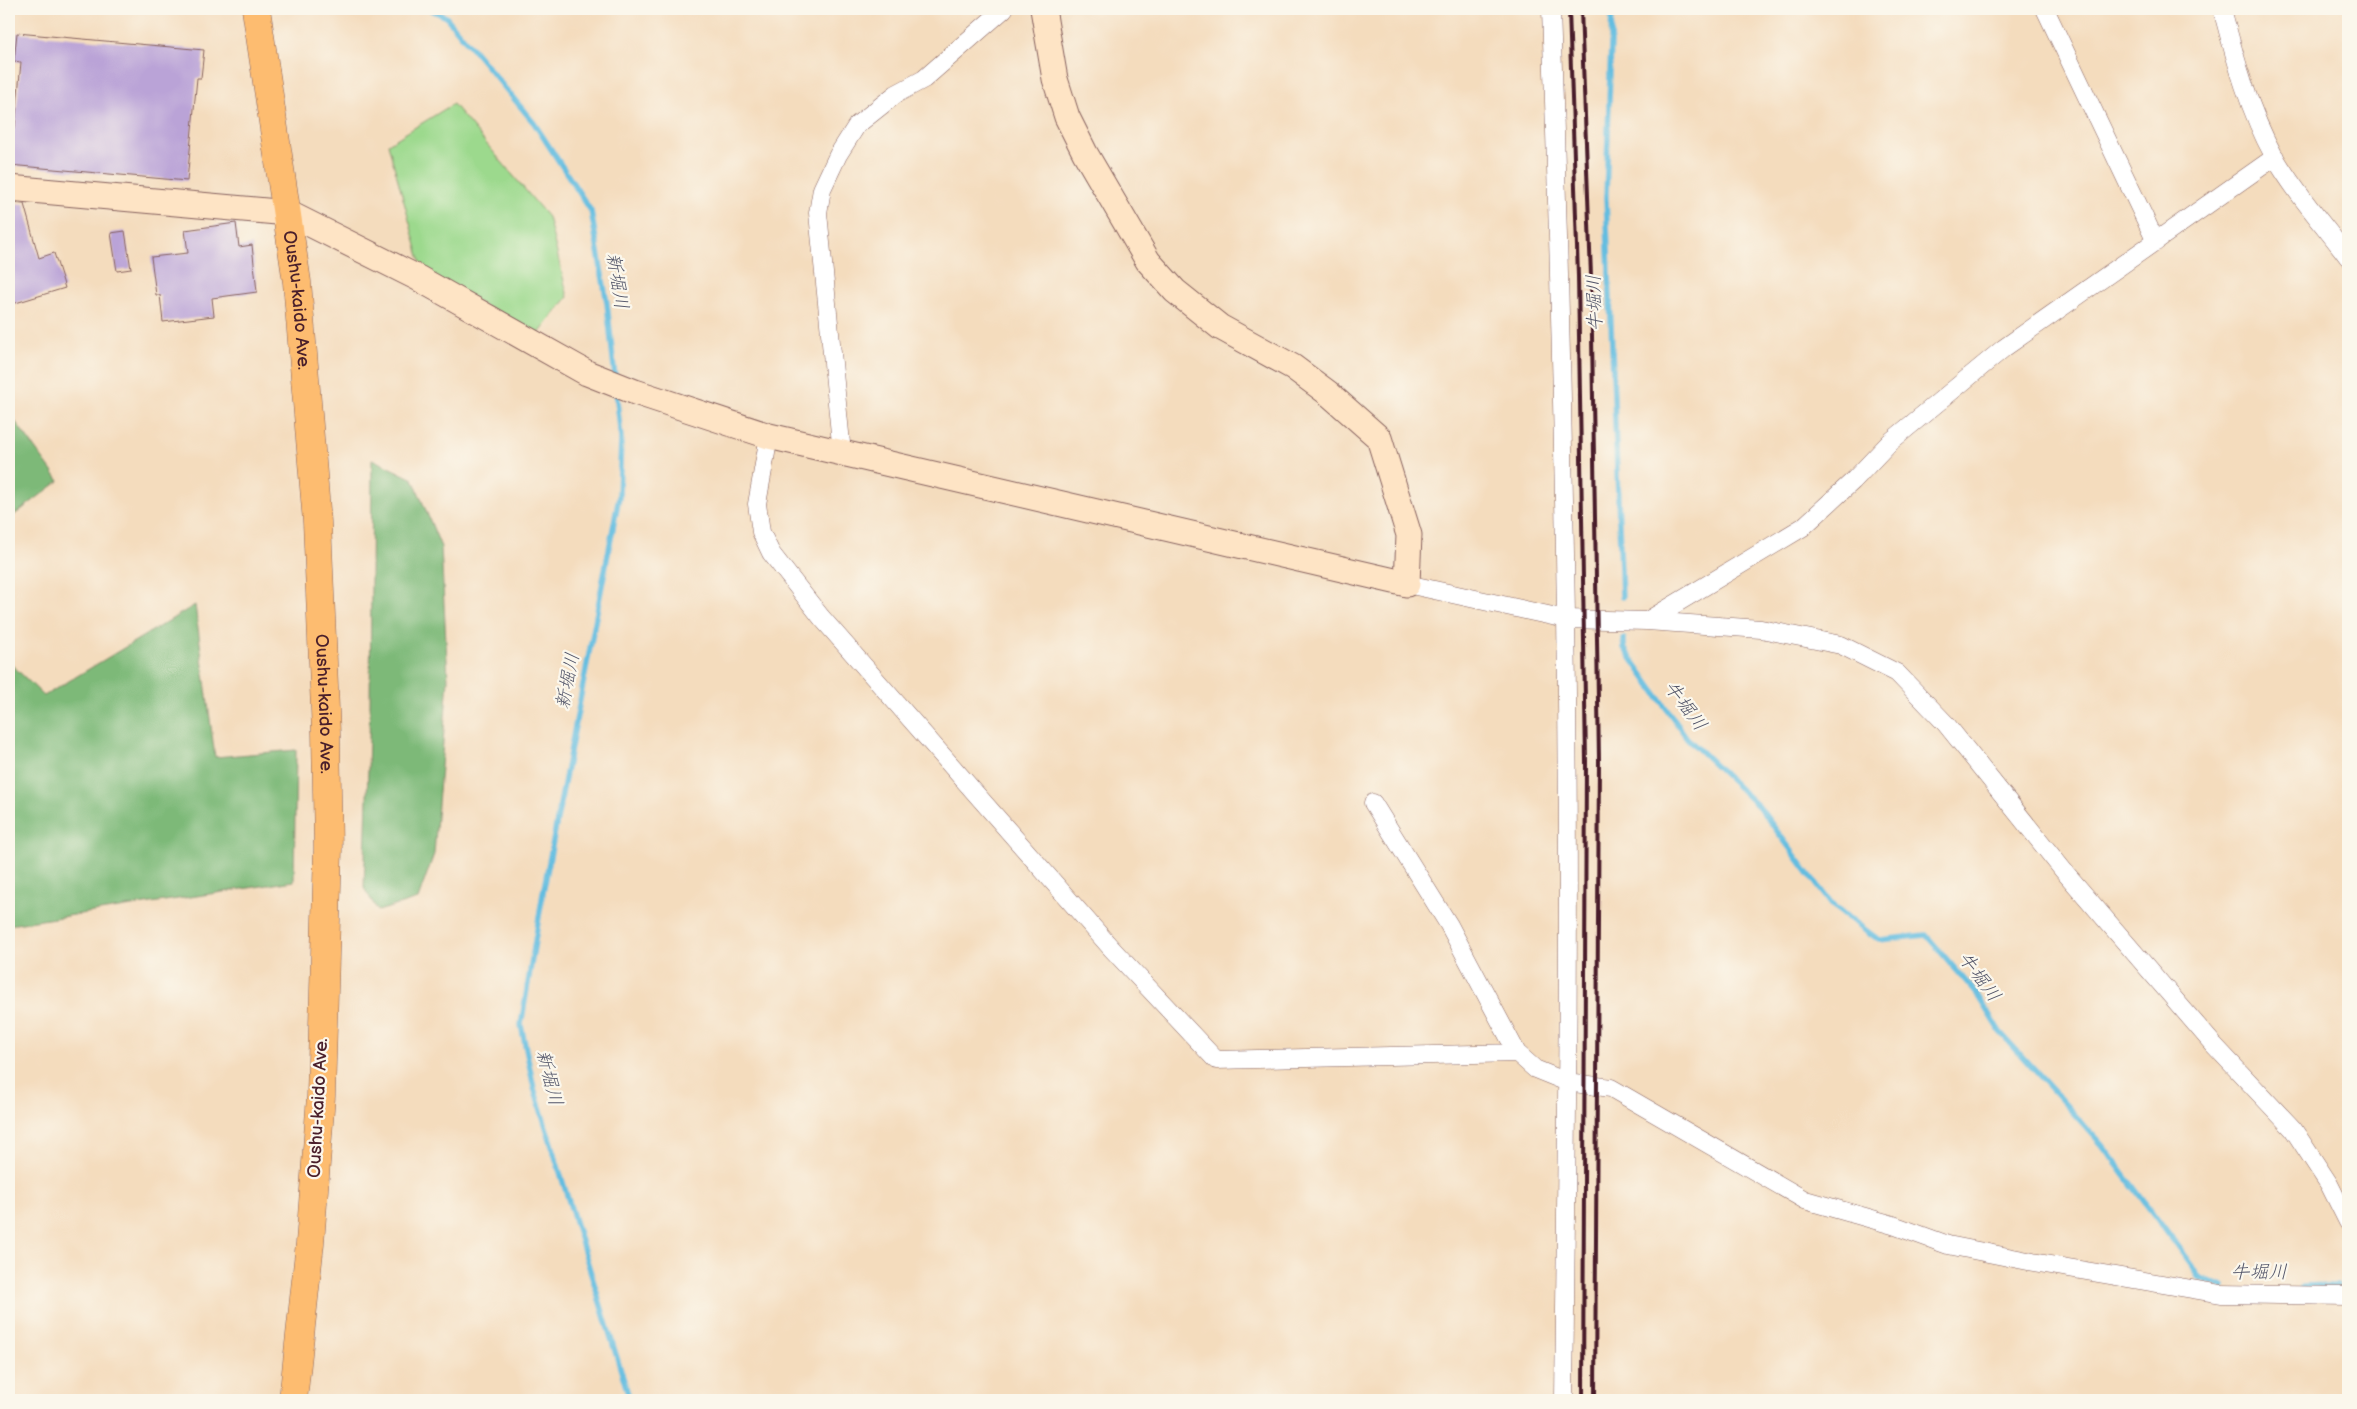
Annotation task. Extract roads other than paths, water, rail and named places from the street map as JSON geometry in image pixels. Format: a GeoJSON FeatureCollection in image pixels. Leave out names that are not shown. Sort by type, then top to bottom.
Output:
{"type":"FeatureCollection","features":[{"type":"Feature","properties":{"kind":"highway","name":"Oushu-kaido Ave."},"geometry":{"type":"LineString","coordinates":[[256,9],[288,213],[300,318],[317,522],[326,733],[328,849],[321,1096],[310,1242],[292,1400]]}},
{"type":"Feature","properties":{"kind":"street"},"geometry":{"type":"LineString","coordinates":[[842,453],[818,214],[822,189],[838,155],[857,125],[896,94],[924,78],[1004,9]]}},
{"type":"Feature","properties":{"kind":"street"},"geometry":{"type":"LineString","coordinates":[[1043,9],[1055,79],[1067,117],[1085,153],[1148,261],[1175,291],[1220,327],[1293,368],[1328,392],[1379,438],[1409,535],[1407,584]]}},
{"type":"Feature","properties":{"kind":"street"},"geometry":{"type":"LineString","coordinates":[[1551,9],[1557,189],[1566,619],[1567,1082],[1564,1400]]}},
{"type":"Feature","properties":{"kind":"street"},"geometry":{"type":"LineString","coordinates":[[2045,9],[2156,242]]}},
{"type":"Feature","properties":{"kind":"street"},"geometry":{"type":"LineString","coordinates":[[2222,9],[2247,94],[2275,156],[2348,257]]}},
{"type":"Feature","properties":{"kind":"street"},"geometry":{"type":"LineString","coordinates":[[1647,622],[1803,527],[1853,482],[1890,442],[1997,354],[2275,156]]}},
{"type":"Feature","properties":{"kind":"street"},"geometry":{"type":"LineString","coordinates":[[9,188],[288,213],[418,278],[587,373],[635,392],[769,436],[1566,619],[1761,629],[1841,645],[1897,673],[1946,724],[2062,870],[2182,1007],[2293,1129],[2330,1184],[2348,1222]]}},
{"type":"Feature","properties":{"kind":"street"},"geometry":{"type":"LineString","coordinates":[[769,436],[757,504],[761,532],[771,553],[821,617],[860,662],[1112,949],[1216,1060],[1517,1053]]}},
{"type":"Feature","properties":{"kind":"street"},"geometry":{"type":"LineString","coordinates":[[1373,803],[1449,925],[1517,1053],[1536,1069],[1567,1082],[1611,1088],[1805,1200],[1893,1225],[1948,1245],[2033,1262],[2221,1294],[2348,1296]]}},
{"type":"Feature","properties":{"kind":"waterway","name":"新堀川"},"geometry":{"type":"LineString","coordinates":[[430,9],[446,17],[534,123],[591,211],[607,303],[615,377]]}},
{"type":"Feature","properties":{"kind":"waterway","name":"牛堀川"},"geometry":{"type":"LineString","coordinates":[[1612,9],[1606,198],[1622,597]]}},
{"type":"Feature","properties":{"kind":"waterway","name":"新堀川"},"geometry":{"type":"LineString","coordinates":[[616,391],[621,438],[619,497],[543,893],[521,1025],[534,1088],[630,1400]]}},
{"type":"Feature","properties":{"kind":"waterway","name":"牛堀川"},"geometry":{"type":"LineString","coordinates":[[1624,639],[1624,648],[1687,738],[1759,807],[1832,905],[1879,940],[1926,935],[1976,993],[2000,1032],[2103,1146],[2200,1277],[2223,1287]]}},
{"type":"Feature","properties":{"kind":"waterway","name":"牛堀川"},"geometry":{"type":"LineString","coordinates":[[2302,1287],[2337,1286]]}},
{"type":"Feature","properties":{"kind":"railway"},"geometry":{"type":"LineString","coordinates":[[1569,9],[1578,276],[1586,761],[1583,1400]]}},
{"type":"Feature","properties":{"kind":"railway"},"geometry":{"type":"LineString","coordinates":[[1581,9],[1591,276],[1599,760],[1595,1400]]}}]}
